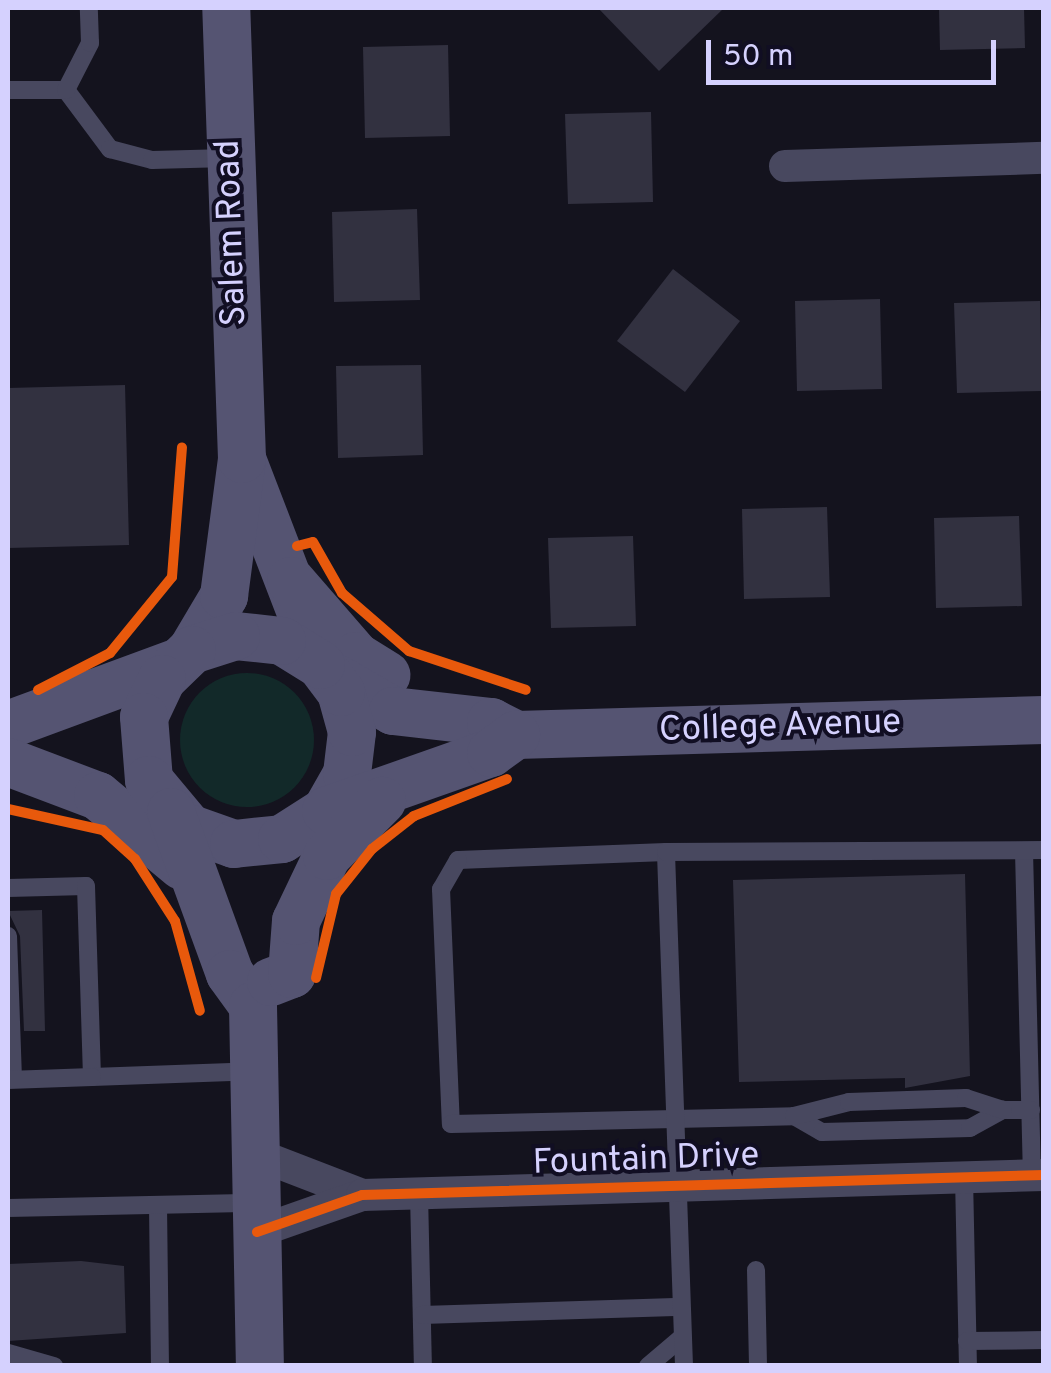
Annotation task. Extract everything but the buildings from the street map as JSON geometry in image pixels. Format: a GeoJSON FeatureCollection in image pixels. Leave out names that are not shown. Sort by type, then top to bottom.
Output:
{"type":"FeatureCollection","features":[{"type":"Feature","properties":{"kind":"main road","name":"Salem Road"},"geometry":{"type":"LineString","coordinates":[[184,657],[224,596],[238,477],[226,8]]}},
{"type":"Feature","properties":{"kind":"main road","name":"Salem Road"},"geometry":{"type":"LineString","coordinates":[[238,477],[290,582],[325,669]]}},
{"type":"Feature","properties":{"kind":"main road"},"geometry":{"type":"LineString","coordinates":[[129,678],[207,562],[216,508],[238,477]]}},
{"type":"Feature","properties":{"kind":"main road"},"geometry":{"type":"LineString","coordinates":[[290,582],[356,656],[431,699],[476,706],[503,729]]}},
{"type":"Feature","properties":{"kind":"main road"},"geometry":{"type":"LineString","coordinates":[[8,725],[184,657],[259,636],[325,669],[348,711],[352,754],[277,888],[262,994],[254,1071],[260,1366]]}},
{"type":"Feature","properties":{"kind":"main road"},"geometry":{"type":"LineString","coordinates":[[184,657],[144,717],[143,759],[165,805],[187,870],[262,994]]}},
{"type":"Feature","properties":{"kind":"main road","name":"College Avenue"},"geometry":{"type":"LineString","coordinates":[[325,669],[394,712],[503,729],[1044,720]]}},
{"type":"Feature","properties":{"kind":"main road","name":"College Avenue"},"geometry":{"type":"LineString","coordinates":[[315,820],[397,787],[503,729]]}},
{"type":"Feature","properties":{"kind":"main road"},"geometry":{"type":"LineString","coordinates":[[8,758],[90,763],[234,844],[315,820]]}},
{"type":"Feature","properties":{"kind":"main road"},"geometry":{"type":"LineString","coordinates":[[8,758],[98,796],[187,870]]}},
{"type":"Feature","properties":{"kind":"main road"},"geometry":{"type":"LineString","coordinates":[[262,994],[292,974],[296,921],[326,856],[397,787]]}},
{"type":"Feature","properties":{"kind":"street"},"geometry":{"type":"LineString","coordinates":[[785,166],[1044,158]]}},
{"type":"Feature","properties":{"kind":"street","name":"Fountain Drive"},"geometry":{"type":"LineString","coordinates":[[256,1154],[362,1195]]}},
{"type":"Feature","properties":{"kind":"street","name":"Fountain Drive"},"geometry":{"type":"LineString","coordinates":[[256,1218],[362,1195],[1038,1175]]}},
{"type":"Feature","properties":{"kind":"lane"},"geometry":{"type":"LineString","coordinates":[[66,90],[90,43],[89,8]]}},
{"type":"Feature","properties":{"kind":"lane"},"geometry":{"type":"LineString","coordinates":[[8,90],[66,90]]}},
{"type":"Feature","properties":{"kind":"lane"},"geometry":{"type":"LineString","coordinates":[[66,90],[110,148],[152,160],[229,158]]}},
{"type":"Feature","properties":{"kind":"lane"},"geometry":{"type":"LineString","coordinates":[[1031,1110],[1003,1110],[966,1098],[849,1102],[794,1116],[452,1124],[441,890],[458,860],[666,852],[1044,850]]}},
{"type":"Feature","properties":{"kind":"lane"},"geometry":{"type":"LineString","coordinates":[[1024,851],[1031,1110],[1038,1175]]}},
{"type":"Feature","properties":{"kind":"lane"},"geometry":{"type":"LineString","coordinates":[[666,852],[675,1307],[684,1366]]}},
{"type":"Feature","properties":{"kind":"lane"},"geometry":{"type":"LineString","coordinates":[[8,888],[86,886],[92,1077]]}},
{"type":"Feature","properties":{"kind":"lane"},"geometry":{"type":"LineString","coordinates":[[8,936],[10,1080],[254,1071]]}},
{"type":"Feature","properties":{"kind":"lane"},"geometry":{"type":"LineString","coordinates":[[794,1116],[822,1132],[970,1128],[1003,1110]]}},
{"type":"Feature","properties":{"kind":"lane"},"geometry":{"type":"LineString","coordinates":[[964,1177],[968,1366]]}},
{"type":"Feature","properties":{"kind":"lane"},"geometry":{"type":"LineString","coordinates":[[419,1194],[423,1366]]}},
{"type":"Feature","properties":{"kind":"lane"},"geometry":{"type":"LineString","coordinates":[[158,1205],[160,1366]]}},
{"type":"Feature","properties":{"kind":"lane"},"geometry":{"type":"LineString","coordinates":[[8,1208],[158,1205],[256,1218]]}},
{"type":"Feature","properties":{"kind":"lane"},"geometry":{"type":"LineString","coordinates":[[756,1270],[758,1366]]}},
{"type":"Feature","properties":{"kind":"lane"},"geometry":{"type":"LineString","coordinates":[[422,1315],[675,1307]]}},
{"type":"Feature","properties":{"kind":"lane"},"geometry":{"type":"LineString","coordinates":[[648,1366],[680,1338]]}},
{"type":"Feature","properties":{"kind":"lane"},"geometry":{"type":"LineString","coordinates":[[967,1341],[1044,1340]]}},
{"type":"Feature","properties":{"kind":"lane"},"geometry":{"type":"LineString","coordinates":[[8,1352],[54,1366]]}},
{"type":"Feature","properties":{"kind":"green space"},"geometry":{"type":"Polygon","coordinates":[[[247,673],[273,678],[294,693],[309,714],[314,740],[309,766],[294,787],[273,802],[247,807],[221,802],[200,787],[185,766],[180,740],[185,714],[200,693],[221,678],[247,673]]]}},
{"type":"Feature","properties":{"kind":"cycle path"},"geometry":{"type":"LineString","coordinates":[[38,690],[110,653],[172,577],[182,447]]}},
{"type":"Feature","properties":{"kind":"cycle path"},"geometry":{"type":"LineString","coordinates":[[297,546],[313,542],[342,593],[409,651],[526,690]]}},
{"type":"Feature","properties":{"kind":"cycle path"},"geometry":{"type":"LineString","coordinates":[[316,978],[336,894],[372,849],[414,816],[507,779]]}},
{"type":"Feature","properties":{"kind":"cycle path"},"geometry":{"type":"LineString","coordinates":[[8,809],[103,830],[135,859],[175,921],[200,1011]]}},
{"type":"Feature","properties":{"kind":"cycle path"},"geometry":{"type":"LineString","coordinates":[[257,1232],[362,1195],[1044,1175]]}}]}
